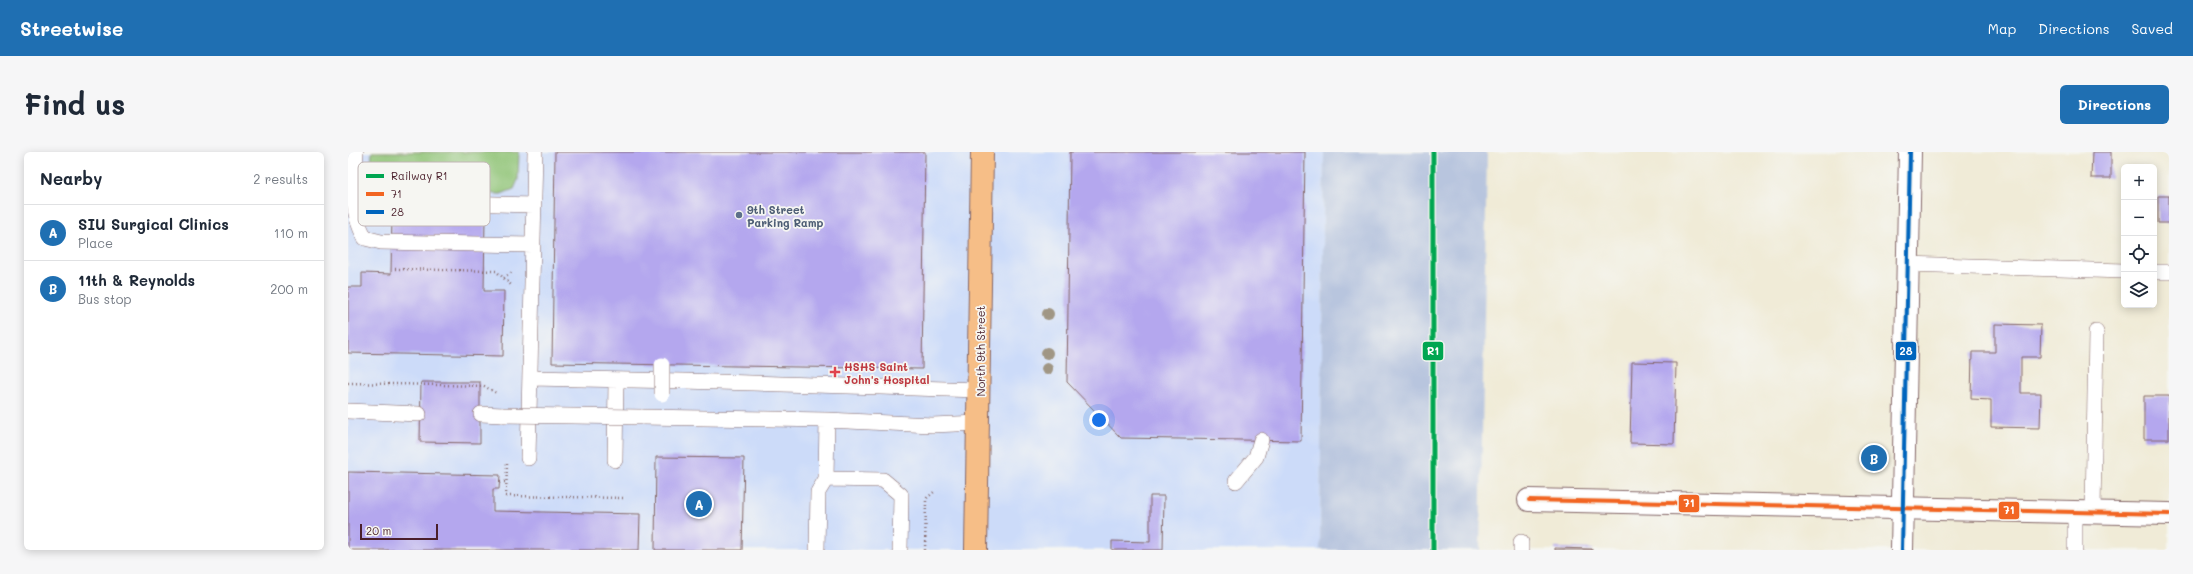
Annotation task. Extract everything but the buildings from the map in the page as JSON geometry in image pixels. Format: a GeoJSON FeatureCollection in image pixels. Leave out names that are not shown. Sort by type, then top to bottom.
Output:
{"type":"FeatureCollection","features":[{"type":"Feature","properties":{"kind":"main road","name":"North 9th Street"},"geometry":{"type":"LineString","coordinates":[[976,550],[982,152]]}},
{"type":"Feature","properties":{"kind":"street"},"geometry":{"type":"LineString","coordinates":[[1902,550],[1906,264],[1910,152]]}},
{"type":"Feature","properties":{"kind":"street"},"geometry":{"type":"LineString","coordinates":[[1529,500],[2169,514]]}},
{"type":"Feature","properties":{"kind":"lane"},"geometry":{"type":"LineString","coordinates":[[356,152],[354,200],[358,224]]}},
{"type":"Feature","properties":{"kind":"lane"},"geometry":{"type":"LineString","coordinates":[[528,458],[535,152]]}},
{"type":"Feature","properties":{"kind":"lane"},"geometry":{"type":"LineString","coordinates":[[354,200],[358,200]]}},
{"type":"Feature","properties":{"kind":"lane"},"geometry":{"type":"LineString","coordinates":[[490,204],[534,205]]}},
{"type":"Feature","properties":{"kind":"lane"},"geometry":{"type":"LineString","coordinates":[[359,226],[365,238],[381,242],[533,245]]}},
{"type":"Feature","properties":{"kind":"lane"},"geometry":{"type":"LineString","coordinates":[[1906,264],[2121,271]]}},
{"type":"Feature","properties":{"kind":"lane"},"geometry":{"type":"LineString","coordinates":[[2157,272],[2169,272]]}},
{"type":"Feature","properties":{"kind":"lane"},"geometry":{"type":"LineString","coordinates":[[2075,550],[2084,511],[2096,332]]}},
{"type":"Feature","properties":{"kind":"lane"},"geometry":{"type":"LineString","coordinates":[[661,417],[662,365]]}},
{"type":"Feature","properties":{"kind":"lane"},"geometry":{"type":"LineString","coordinates":[[530,378],[979,390]]}},
{"type":"Feature","properties":{"kind":"lane"},"geometry":{"type":"LineString","coordinates":[[615,460],[616,380]]}},
{"type":"Feature","properties":{"kind":"lane"},"geometry":{"type":"LineString","coordinates":[[348,411],[419,414]]}},
{"type":"Feature","properties":{"kind":"lane"},"geometry":{"type":"LineString","coordinates":[[481,414],[827,420],[932,425],[979,423]]}},
{"type":"Feature","properties":{"kind":"lane"},"geometry":{"type":"LineString","coordinates":[[817,550],[818,492],[826,479],[827,420]]}},
{"type":"Feature","properties":{"kind":"lane"},"geometry":{"type":"LineString","coordinates":[[1236,481],[1256,457],[1261,440]]}},
{"type":"Feature","properties":{"kind":"lane"},"geometry":{"type":"LineString","coordinates":[[826,479],[883,480],[901,495],[900,550]]}},
{"type":"Feature","properties":{"kind":"path"},"geometry":{"type":"LineString","coordinates":[[395,269],[496,271],[511,285],[510,292]]}},
{"type":"Feature","properties":{"kind":"path"},"geometry":{"type":"LineString","coordinates":[[504,278],[512,272]]}},
{"type":"Feature","properties":{"kind":"path"},"geometry":{"type":"LineString","coordinates":[[348,383],[484,386],[503,397]]}},
{"type":"Feature","properties":{"kind":"path"},"geometry":{"type":"LineString","coordinates":[[507,458],[506,496],[625,498]]}},
{"type":"Feature","properties":{"kind":"path"},"geometry":{"type":"LineString","coordinates":[[500,482],[506,482]]}},
{"type":"Feature","properties":{"kind":"path"},"geometry":{"type":"LineString","coordinates":[[925,550],[926,501],[927,498],[934,492]]}},
{"type":"Feature","properties":{"kind":"shaded area","name":"HSHS Saint John's Hospital"},"geometry":{"type":"Polygon","coordinates":[[[348,152],[372,152],[372,162],[358,162],[358,226],[490,226],[490,194],[501,194],[514,189],[518,180],[519,152],[1324,152],[1320,550],[348,550],[348,152]]]}},
{"type":"Feature","properties":{"kind":"shaded area"},"geometry":{"type":"Polygon","coordinates":[[[1324,152],[1487,152],[1480,550],[1320,550],[1324,152]]]}},
{"type":"Feature","properties":{"kind":"green space"},"geometry":{"type":"Polygon","coordinates":[[[372,152],[519,152],[518,180],[514,189],[501,194],[490,194],[490,162],[371,162],[372,152]]]}},
{"type":"Feature","properties":{"kind":"rail line","name":"R1"},"geometry":{"type":"LineString","coordinates":[[1433,152],[1433,550]]}},
{"type":"Feature","properties":{"kind":"transit line","name":"28"},"geometry":{"type":"LineString","coordinates":[[1902,550],[1910,152]]}},
{"type":"Feature","properties":{"kind":"transit line","name":"71"},"geometry":{"type":"LineString","coordinates":[[1529,500],[2169,514]]}},
{"type":"Feature","properties":{"kind":"place","name":"9th Street Parking Ramp"},"geometry":{"type":"Point","coordinates":[739,215]}},
{"type":"Feature","properties":{"kind":"place","name":"HSHS Saint John's Hospital"},"geometry":{"type":"Point","coordinates":[835,372]}},
{"type":"Feature","properties":{"kind":"place","name":"11th & Reynolds"},"geometry":{"type":"Point","coordinates":[1874,458]}},
{"type":"Feature","properties":{"kind":"place","name":"SIU Surgical Clinics"},"geometry":{"type":"Point","coordinates":[699,504]}}]}
